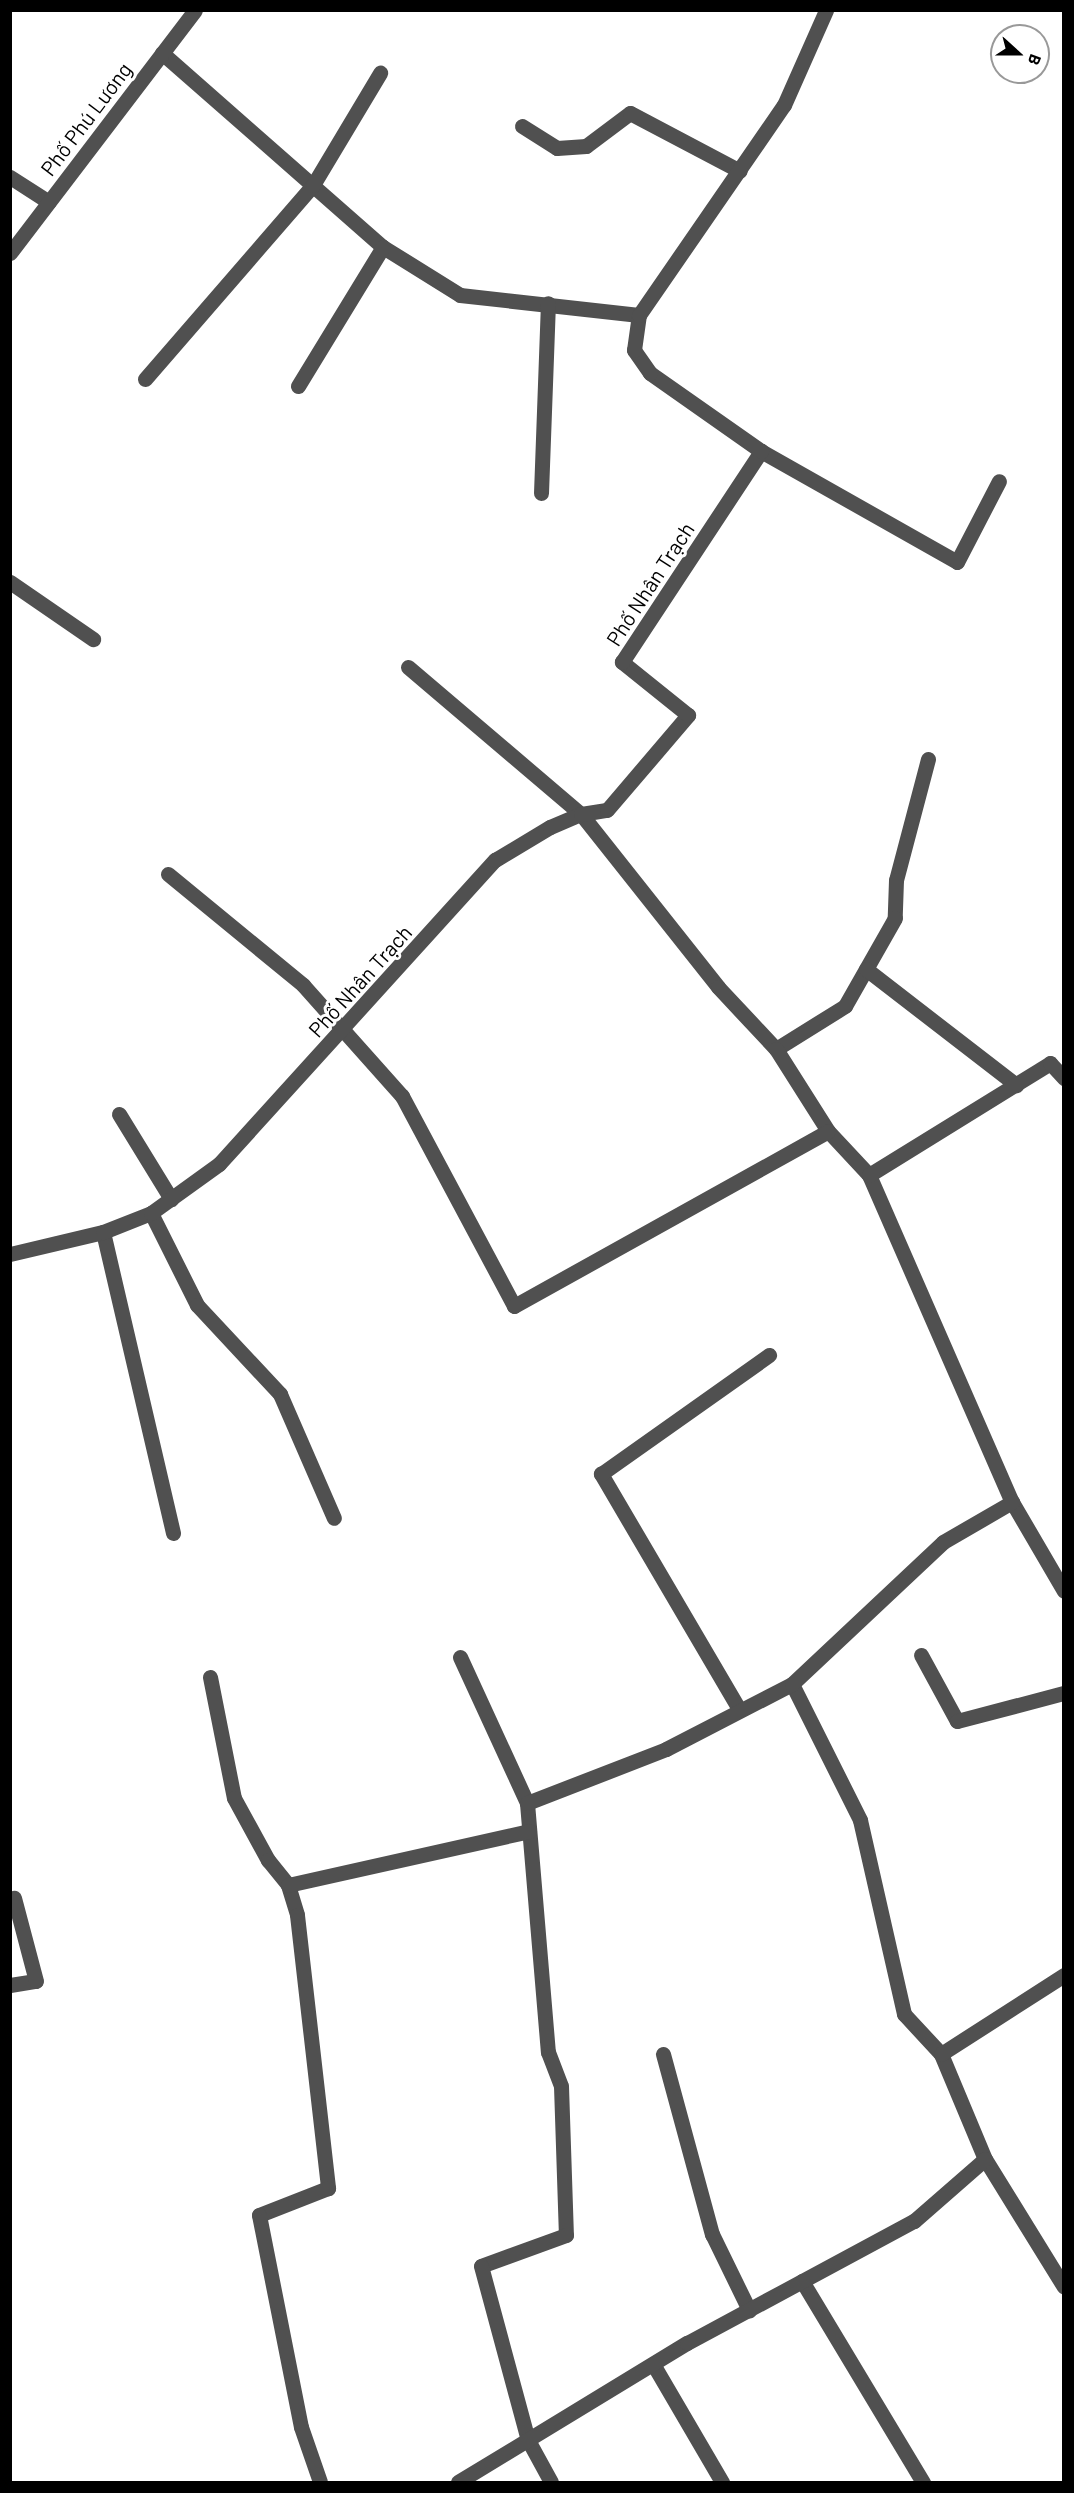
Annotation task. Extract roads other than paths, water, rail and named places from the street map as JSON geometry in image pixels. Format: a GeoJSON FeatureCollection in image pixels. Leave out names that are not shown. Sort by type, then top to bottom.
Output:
{"type":"FeatureCollection","features":[{"type":"Feature","properties":{"kind":"street","name":"Phố Phú Lương"},"geometry":{"type":"LineString","coordinates":[[10,253],[195,10]]}},
{"type":"Feature","properties":{"kind":"street"},"geometry":{"type":"LineString","coordinates":[[826,10],[784,105],[639,315],[634,350],[650,373],[761,451],[957,562],[999,481]]}},
{"type":"Feature","properties":{"kind":"street"},"geometry":{"type":"LineString","coordinates":[[162,53],[383,247],[460,295],[548,303],[639,315]]}},
{"type":"Feature","properties":{"kind":"street"},"geometry":{"type":"LineString","coordinates":[[144,379],[313,185],[380,74]]}},
{"type":"Feature","properties":{"kind":"street"},"geometry":{"type":"LineString","coordinates":[[522,126],[557,148],[586,146],[630,113],[740,171]]}},
{"type":"Feature","properties":{"kind":"street"},"geometry":{"type":"LineString","coordinates":[[10,177],[49,202]]}},
{"type":"Feature","properties":{"kind":"street"},"geometry":{"type":"LineString","coordinates":[[298,386],[383,247]]}},
{"type":"Feature","properties":{"kind":"street"},"geometry":{"type":"LineString","coordinates":[[541,493],[548,303]]}},
{"type":"Feature","properties":{"kind":"street","name":"Phố Nhân Trạch"},"geometry":{"type":"LineString","coordinates":[[10,1254],[103,1232],[151,1213],[219,1164],[343,1032],[495,860],[581,814],[607,810],[688,715],[622,662],[761,451]]}},
{"type":"Feature","properties":{"kind":"street"},"geometry":{"type":"LineString","coordinates":[[10,582],[93,639]]}},
{"type":"Feature","properties":{"kind":"street"},"geometry":{"type":"LineString","coordinates":[[408,667],[581,814],[718,987],[776,1049],[828,1131],[869,1175],[1011,1502],[1064,1591]]}},
{"type":"Feature","properties":{"kind":"street"},"geometry":{"type":"LineString","coordinates":[[776,1049],[845,1006],[895,918],[896,880],[928,759]]}},
{"type":"Feature","properties":{"kind":"street"},"geometry":{"type":"LineString","coordinates":[[168,874],[303,985],[407,1104],[514,1306],[828,1131]]}},
{"type":"Feature","properties":{"kind":"street"},"geometry":{"type":"LineString","coordinates":[[866,969],[1016,1085]]}},
{"type":"Feature","properties":{"kind":"street"},"geometry":{"type":"LineString","coordinates":[[869,1175],[1050,1063],[1064,1078]]}},
{"type":"Feature","properties":{"kind":"street"},"geometry":{"type":"LineString","coordinates":[[119,1114],[171,1199]]}},
{"type":"Feature","properties":{"kind":"street"},"geometry":{"type":"LineString","coordinates":[[151,1213],[196,1305],[280,1394],[334,1518]]}},
{"type":"Feature","properties":{"kind":"street"},"geometry":{"type":"LineString","coordinates":[[103,1232],[173,1533]]}},
{"type":"Feature","properties":{"kind":"street"},"geometry":{"type":"LineString","coordinates":[[739,1709],[601,1474],[769,1356]]}},
{"type":"Feature","properties":{"kind":"street"},"geometry":{"type":"LineString","coordinates":[[527,1803],[666,1749],[739,1709],[792,1684],[943,1542],[1011,1502]]}},
{"type":"Feature","properties":{"kind":"street"},"geometry":{"type":"LineString","coordinates":[[921,1655],[957,1721],[1064,1693]]}},
{"type":"Feature","properties":{"kind":"street"},"geometry":{"type":"LineString","coordinates":[[460,1657],[527,1803],[548,2052],[561,2086],[566,2235],[481,2266],[528,2440],[551,2482]]}},
{"type":"Feature","properties":{"kind":"street"},"geometry":{"type":"LineString","coordinates":[[210,1677],[234,1798],[268,1860],[288,1885],[297,1915],[328,2188],[259,2215],[301,2427],[320,2482]]}},
{"type":"Feature","properties":{"kind":"street"},"geometry":{"type":"LineString","coordinates":[[792,1684],[860,1820],[904,2014],[941,2054],[985,2159],[1064,2287]]}},
{"type":"Feature","properties":{"kind":"street"},"geometry":{"type":"LineString","coordinates":[[288,1885],[529,1831]]}},
{"type":"Feature","properties":{"kind":"street"},"geometry":{"type":"LineString","coordinates":[[10,1985],[36,1981],[14,1898]]}},
{"type":"Feature","properties":{"kind":"street"},"geometry":{"type":"LineString","coordinates":[[941,2054],[1064,1975]]}},
{"type":"Feature","properties":{"kind":"street"},"geometry":{"type":"LineString","coordinates":[[663,2055],[712,2234],[749,2310]]}},
{"type":"Feature","properties":{"kind":"street"},"geometry":{"type":"LineString","coordinates":[[458,2482],[653,2364],[914,2220],[985,2159]]}},
{"type":"Feature","properties":{"kind":"street"},"geometry":{"type":"LineString","coordinates":[[802,2281],[923,2482]]}},
{"type":"Feature","properties":{"kind":"street"},"geometry":{"type":"LineString","coordinates":[[653,2364],[722,2482]]}}]}
